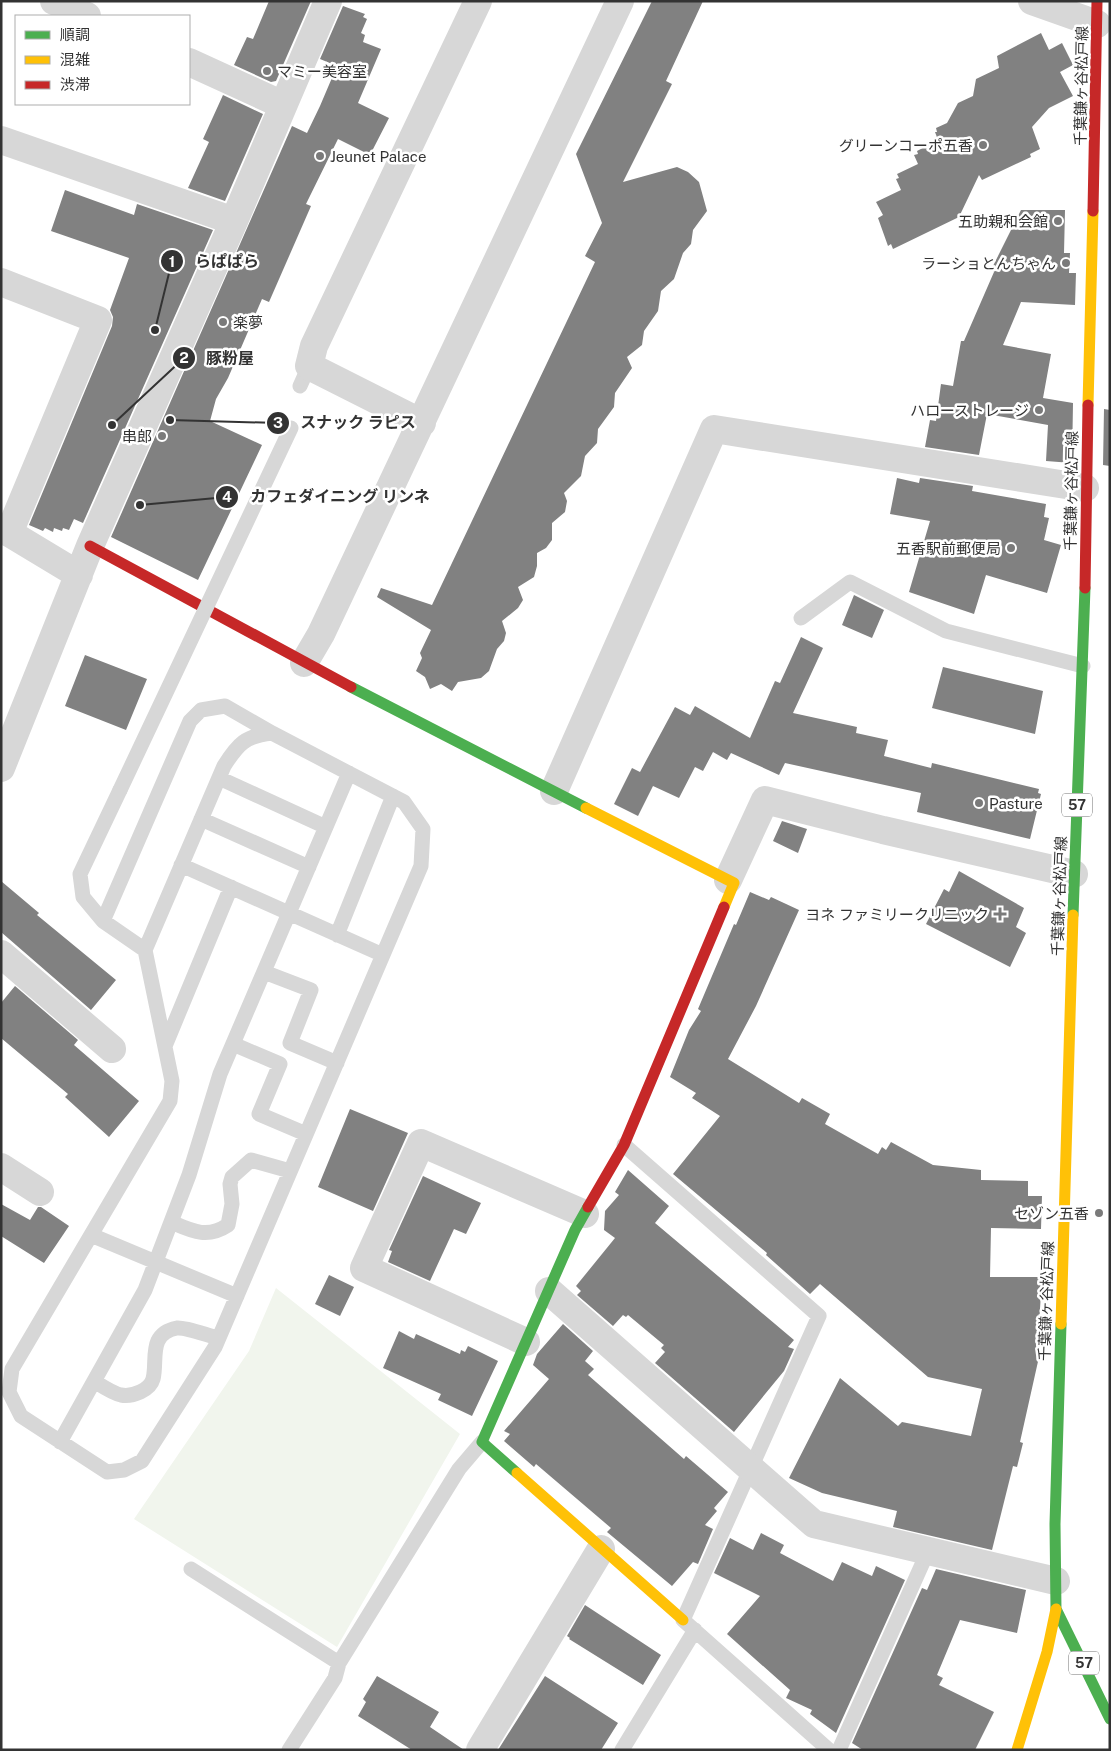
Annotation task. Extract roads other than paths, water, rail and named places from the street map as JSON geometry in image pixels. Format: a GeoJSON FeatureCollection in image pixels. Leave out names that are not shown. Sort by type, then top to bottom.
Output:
{"type":"FeatureCollection","features":[{"type":"Feature","properties":{"kind":"street"},"geometry":{"type":"LineString","coordinates":[[54,1],[85,15]]}},
{"type":"Feature","properties":{"kind":"street"},"geometry":{"type":"LineString","coordinates":[[1,768],[90,546],[234,221],[328,1]]}},
{"type":"Feature","properties":{"kind":"street"},"geometry":{"type":"LineString","coordinates":[[422,423],[304,376],[314,346],[478,1]]}},
{"type":"Feature","properties":{"kind":"street"},"geometry":{"type":"LineString","coordinates":[[304,663],[321,634],[422,423],[620,1]]}},
{"type":"Feature","properties":{"kind":"street"},"geometry":{"type":"LineString","coordinates":[[1032,1],[1097,13]]}},
{"type":"Feature","properties":{"kind":"street","name":"千葉鎌ヶ谷松戸線"},"geometry":{"type":"LineString","coordinates":[[1097,13],[1083,666],[1074,874],[1055,1524],[1056,1608],[1110,1719]]}},
{"type":"Feature","properties":{"kind":"street"},"geometry":{"type":"LineString","coordinates":[[190,62],[283,105]]}},
{"type":"Feature","properties":{"kind":"street"},"geometry":{"type":"LineString","coordinates":[[1,140],[234,221]]}},
{"type":"Feature","properties":{"kind":"street"},"geometry":{"type":"LineString","coordinates":[[1,282],[98,320],[5,530],[79,575]]}},
{"type":"Feature","properties":{"kind":"street"},"geometry":{"type":"LineString","coordinates":[[554,791],[714,429],[1086,488]]}},
{"type":"Feature","properties":{"kind":"street"},"geometry":{"type":"LineString","coordinates":[[90,546],[304,663],[731,882]]}},
{"type":"Feature","properties":{"kind":"street"},"geometry":{"type":"LineString","coordinates":[[683,1620],[482,1442],[575,1230],[624,1145],[765,800],[882,830],[1074,874]]}},
{"type":"Feature","properties":{"kind":"street"},"geometry":{"type":"LineString","coordinates":[[1,954],[112,1049]]}},
{"type":"Feature","properties":{"kind":"street"},"geometry":{"type":"LineString","coordinates":[[526,1342],[364,1268],[421,1143],[585,1214]]}},
{"type":"Feature","properties":{"kind":"street"},"geometry":{"type":"LineString","coordinates":[[1,1168],[40,1192]]}},
{"type":"Feature","properties":{"kind":"street"},"geometry":{"type":"LineString","coordinates":[[549,1291],[814,1524],[1056,1581]]}},
{"type":"Feature","properties":{"kind":"street"},"geometry":{"type":"LineString","coordinates":[[480,1750],[601,1549]]}},
{"type":"Feature","properties":{"kind":"street"},"geometry":{"type":"LineString","coordinates":[[1017,1750],[1047,1652],[1056,1608]]}},
{"type":"Feature","properties":{"kind":"lane"},"geometry":{"type":"LineString","coordinates":[[145,950],[103,921],[83,897],[80,874],[292,428]]}},
{"type":"Feature","properties":{"kind":"lane"},"geometry":{"type":"LineString","coordinates":[[800,618],[850,582],[946,631],[1083,666]]}},
{"type":"Feature","properties":{"kind":"lane"},"geometry":{"type":"LineString","coordinates":[[103,921],[190,721],[201,710],[225,706],[272,733],[393,796],[404,802],[423,830],[421,866],[219,1338],[142,1461],[124,1470],[107,1472],[22,1416],[9,1392],[12,1369],[170,1101],[172,1081],[145,950],[219,778],[237,745],[256,735],[272,733]]}},
{"type":"Feature","properties":{"kind":"lane"},"geometry":{"type":"LineString","coordinates":[[60,1442],[145,1290],[189,1176],[220,1074],[349,773]]}},
{"type":"Feature","properties":{"kind":"lane"},"geometry":{"type":"LineString","coordinates":[[219,778],[326,827]]}},
{"type":"Feature","properties":{"kind":"lane"},"geometry":{"type":"LineString","coordinates":[[337,935],[393,796]]}},
{"type":"Feature","properties":{"kind":"lane"},"geometry":{"type":"LineString","coordinates":[[201,819],[309,867]]}},
{"type":"Feature","properties":{"kind":"lane"},"geometry":{"type":"LineString","coordinates":[[181,865],[383,955]]}},
{"type":"Feature","properties":{"kind":"lane"},"geometry":{"type":"LineString","coordinates":[[165,1046],[231,887]]}},
{"type":"Feature","properties":{"kind":"lane"},"geometry":{"type":"LineString","coordinates":[[264,972],[311,990],[290,1043],[337,1063]]}},
{"type":"Feature","properties":{"kind":"lane"},"geometry":{"type":"LineString","coordinates":[[233,1044],[280,1064],[260,1114],[306,1134]]}},
{"type":"Feature","properties":{"kind":"lane"},"geometry":{"type":"LineString","coordinates":[[624,1145],[819,1316],[752,1470],[683,1620],[829,1750]]}},
{"type":"Feature","properties":{"kind":"lane"},"geometry":{"type":"LineString","coordinates":[[171,1222],[199,1232],[209,1234],[218,1232],[228,1225],[232,1204],[230,1184],[242,1166],[251,1160],[290,1171]]}},
{"type":"Feature","properties":{"kind":"lane"},"geometry":{"type":"LineString","coordinates":[[91,1235],[236,1296]]}},
{"type":"Feature","properties":{"kind":"lane"},"geometry":{"type":"LineString","coordinates":[[94,1381],[122,1395],[138,1393],[148,1388],[153,1379],[153,1355],[157,1343],[167,1332],[179,1328],[219,1338]]}},
{"type":"Feature","properties":{"kind":"lane"},"geometry":{"type":"LineString","coordinates":[[290,1750],[335,1678],[339,1663],[459,1469],[482,1442]]}},
{"type":"Feature","properties":{"kind":"lane"},"geometry":{"type":"LineString","coordinates":[[839,1750],[928,1551]]}},
{"type":"Feature","properties":{"kind":"lane"},"geometry":{"type":"LineString","coordinates":[[191,1569],[339,1663]]}},
{"type":"Feature","properties":{"kind":"lane"},"geometry":{"type":"LineString","coordinates":[[622,1750],[695,1630]]}},
{"type":"Feature","properties":{"kind":"place","name":"マミー美容室"},"geometry":{"type":"Point","coordinates":[267,71]}},
{"type":"Feature","properties":{"kind":"place","name":"グリーンコーポ五香"},"geometry":{"type":"Point","coordinates":[983,145]}},
{"type":"Feature","properties":{"kind":"place","name":"Jeunet Palace"},"geometry":{"type":"Point","coordinates":[320,156]}},
{"type":"Feature","properties":{"kind":"place","name":"五助親和会館"},"geometry":{"type":"Point","coordinates":[1058,221]}},
{"type":"Feature","properties":{"kind":"place","name":"ラーショとんちゃん"},"geometry":{"type":"Point","coordinates":[1066,263]}},
{"type":"Feature","properties":{"kind":"place","name":"楽夢"},"geometry":{"type":"Point","coordinates":[223,322]}},
{"type":"Feature","properties":{"kind":"place","name":"らぱぱら"},"geometry":{"type":"Point","coordinates":[155,330]}},
{"type":"Feature","properties":{"kind":"place","name":"ハローストレージ"},"geometry":{"type":"Point","coordinates":[1039,410]}},
{"type":"Feature","properties":{"kind":"place","name":"スナック ラピス"},"geometry":{"type":"Point","coordinates":[170,420]}},
{"type":"Feature","properties":{"kind":"place","name":"豚粉屋"},"geometry":{"type":"Point","coordinates":[112,425]}},
{"type":"Feature","properties":{"kind":"place","name":"串郎"},"geometry":{"type":"Point","coordinates":[162,436]}},
{"type":"Feature","properties":{"kind":"place","name":"カフェダイニング リンネ"},"geometry":{"type":"Point","coordinates":[140,505]}},
{"type":"Feature","properties":{"kind":"place","name":"五香駅前郵便局"},"geometry":{"type":"Point","coordinates":[1011,548]}},
{"type":"Feature","properties":{"kind":"place","name":"Pasture"},"geometry":{"type":"Point","coordinates":[979,803]}},
{"type":"Feature","properties":{"kind":"place","name":"ヨネ ファミリークリニック"},"geometry":{"type":"Point","coordinates":[1000,914]}},
{"type":"Feature","properties":{"kind":"place","name":"セゾン五香"},"geometry":{"type":"Point","coordinates":[1099,1213]}}]}
